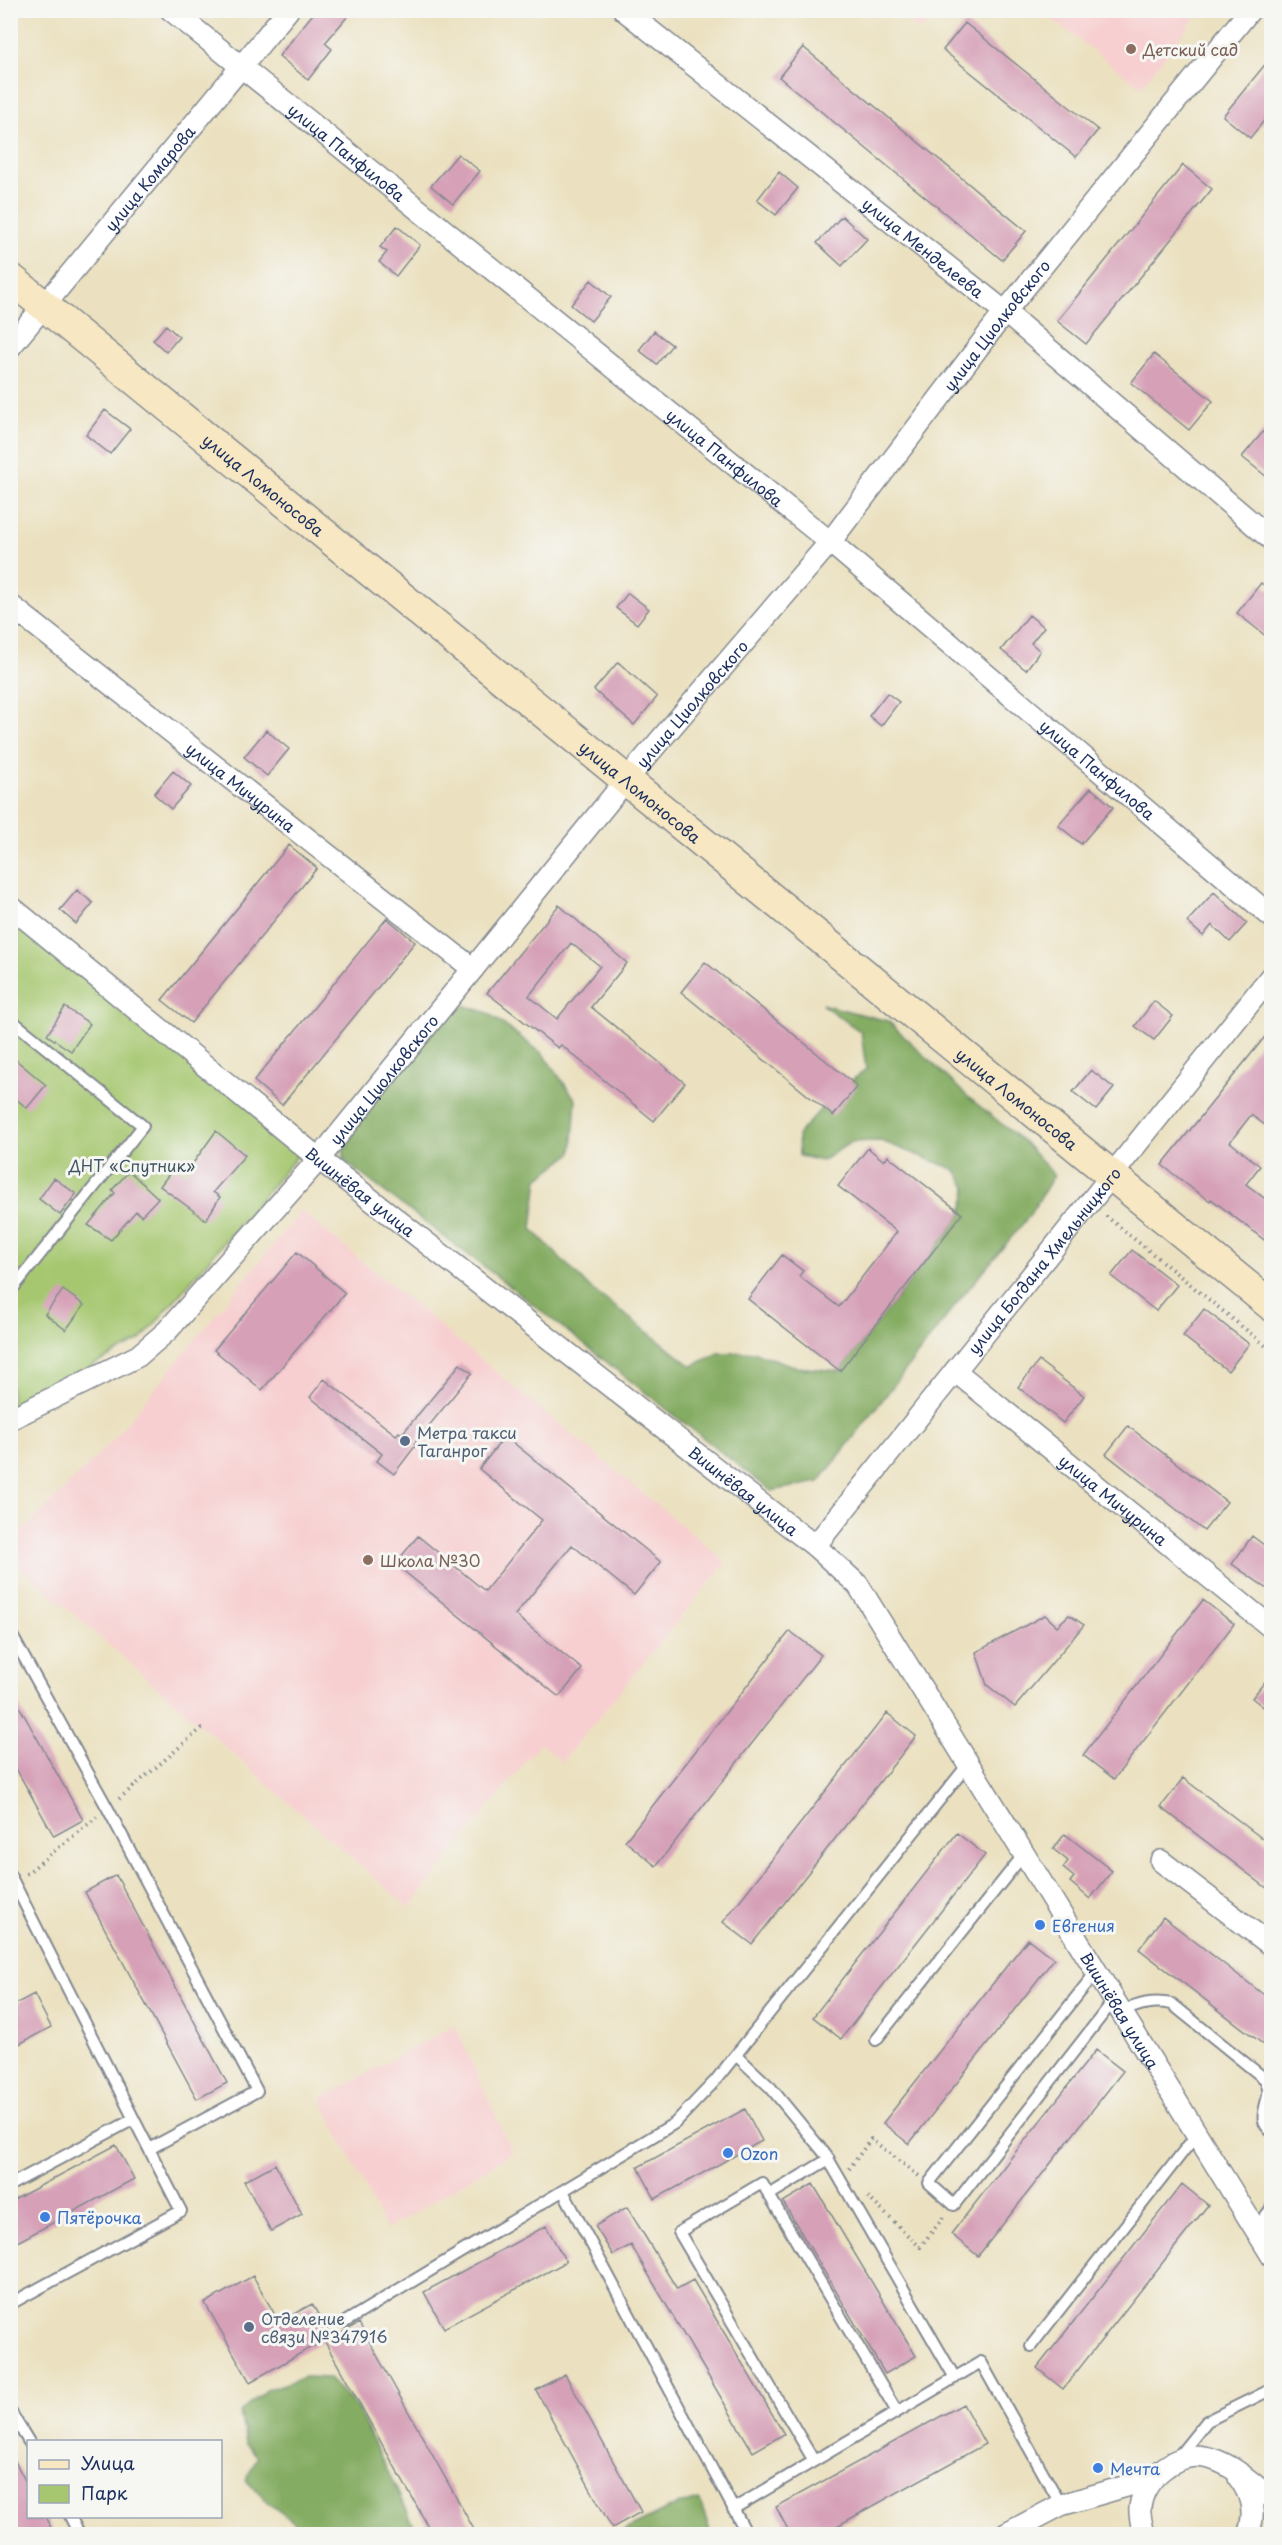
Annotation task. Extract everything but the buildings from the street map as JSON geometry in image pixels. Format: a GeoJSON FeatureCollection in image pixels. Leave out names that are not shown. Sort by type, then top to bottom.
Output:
{"type":"FeatureCollection","features":[{"type":"Feature","properties":{"kind":"street","name":"улица Панфилова"},"geometry":{"type":"LineString","coordinates":[[171,10],[830,542],[1272,917]]}},
{"type":"Feature","properties":{"kind":"street","name":"улица Комарова"},"geometry":{"type":"LineString","coordinates":[[10,347],[288,10]]}},
{"type":"Feature","properties":{"kind":"street","name":"улица Менделеева"},"geometry":{"type":"LineString","coordinates":[[624,10],[1005,312],[1272,540]]}},
{"type":"Feature","properties":{"kind":"street","name":"улица Циолковского"},"geometry":{"type":"LineString","coordinates":[[10,1419],[138,1356],[167,1331],[319,1159],[626,780],[830,542],[1005,312],[1250,10]]}},
{"type":"Feature","properties":{"kind":"street","name":"улица Ломоносова"},"geometry":{"type":"LineString","coordinates":[[10,278],[1272,1305]]}},
{"type":"Feature","properties":{"kind":"street","name":"улица Мичурина"},"geometry":{"type":"LineString","coordinates":[[10,605],[473,969]]}},
{"type":"Feature","properties":{"kind":"street","name":"Вишнёвая улица"},"geometry":{"type":"LineString","coordinates":[[10,906],[319,1159],[815,1546],[858,1585],[1272,2256]]}},
{"type":"Feature","properties":{"kind":"street","name":"улица Богдана Хмельницкого"},"geometry":{"type":"LineString","coordinates":[[815,1546],[1272,975]]}},
{"type":"Feature","properties":{"kind":"street","name":"улица Мичурина"},"geometry":{"type":"LineString","coordinates":[[955,1371],[1272,1628]]}},
{"type":"Feature","properties":{"kind":"street"},"geometry":{"type":"LineString","coordinates":[[1161,1861],[1272,1946]]}},
{"type":"Feature","properties":{"kind":"street"},"geometry":{"type":"LineString","coordinates":[[1005,2535],[1061,2505],[1151,2480],[1174,2461],[1204,2457],[1231,2468],[1272,2499]]}},
{"type":"Feature","properties":{"kind":"street"},"geometry":{"type":"LineString","coordinates":[[1231,2468],[1249,2491],[1253,2520],[1248,2535]]}},
{"type":"Feature","properties":{"kind":"street"},"geometry":{"type":"LineString","coordinates":[[1144,2535],[1140,2507],[1151,2480]]}},
{"type":"Feature","properties":{"kind":"lane"},"geometry":{"type":"LineString","coordinates":[[10,1019],[143,1126],[10,1293]]}},
{"type":"Feature","properties":{"kind":"lane"},"geometry":{"type":"LineString","coordinates":[[10,1632],[108,1809],[257,2091],[149,2149]]}},
{"type":"Feature","properties":{"kind":"lane"},"geometry":{"type":"LineString","coordinates":[[345,2322],[675,2123],[735,2055],[969,1763]]}},
{"type":"Feature","properties":{"kind":"lane"},"geometry":{"type":"LineString","coordinates":[[876,2040],[1024,1854]]}},
{"type":"Feature","properties":{"kind":"lane"},"geometry":{"type":"LineString","coordinates":[[10,1875],[181,2211],[10,2304]]}},
{"type":"Feature","properties":{"kind":"lane"},"geometry":{"type":"LineString","coordinates":[[1096,1972],[929,2183],[954,2205],[1117,2006],[1157,2001],[1172,2004],[1265,2079],[1269,2092],[1262,2119],[1272,2132]]}},
{"type":"Feature","properties":{"kind":"lane"},"geometry":{"type":"LineString","coordinates":[[735,2055],[771,2088],[829,2159],[955,2378]]}},
{"type":"Feature","properties":{"kind":"lane"},"geometry":{"type":"LineString","coordinates":[[10,2185],[134,2119]]}},
{"type":"Feature","properties":{"kind":"lane"},"geometry":{"type":"LineString","coordinates":[[1031,2346],[1197,2134]]}},
{"type":"Feature","properties":{"kind":"lane"},"geometry":{"type":"LineString","coordinates":[[769,2194],[829,2159]]}},
{"type":"Feature","properties":{"kind":"lane"},"geometry":{"type":"LineString","coordinates":[[814,2462],[679,2232],[762,2183],[897,2412]]}},
{"type":"Feature","properties":{"kind":"lane"},"geometry":{"type":"LineString","coordinates":[[563,2191],[747,2535]]}},
{"type":"Feature","properties":{"kind":"lane"},"geometry":{"type":"LineString","coordinates":[[1255,2229],[1272,2208]]}},
{"type":"Feature","properties":{"kind":"lane"},"geometry":{"type":"LineString","coordinates":[[733,2509],[981,2362],[1061,2505]]}},
{"type":"Feature","properties":{"kind":"lane"},"geometry":{"type":"LineString","coordinates":[[1174,2461],[1207,2421],[1272,2389]]}},
{"type":"Feature","properties":{"kind":"lane"},"geometry":{"type":"LineString","coordinates":[[10,2411],[28,2440]]}},
{"type":"Feature","properties":{"kind":"lane"},"geometry":{"type":"LineString","coordinates":[[70,2518],[79,2535]]}},
{"type":"Feature","properties":{"kind":"path"},"geometry":{"type":"LineString","coordinates":[[1106,1216],[1272,1351]]}},
{"type":"Feature","properties":{"kind":"path"},"geometry":{"type":"LineString","coordinates":[[829,2159],[844,2174],[871,2139],[929,2183]]}},
{"type":"Feature","properties":{"kind":"path"},"geometry":{"type":"LineString","coordinates":[[861,2190],[920,2247],[954,2205]]}},
{"type":"Feature","properties":{"kind":"shaded area"},"geometry":{"type":"Polygon","coordinates":[[[895,11],[937,11],[920,31],[895,11]]]}},
{"type":"Feature","properties":{"kind":"shaded area","name":"Детский сад"},"geometry":{"type":"Polygon","coordinates":[[[1041,11],[1200,11],[1141,87],[1041,11]]]}},
{"type":"Feature","properties":{"kind":"shaded area","name":"Школа №30"},"geometry":{"type":"Polygon","coordinates":[[[301,1211],[726,1562],[562,1762],[540,1743],[409,1908],[11,1559],[11,1543],[111,1442],[301,1211]]]}},
{"type":"Feature","properties":{"kind":"shaded area"},"geometry":{"type":"Polygon","coordinates":[[[455,2025],[512,2153],[386,2230],[321,2098],[455,2025]]]}},
{"type":"Feature","properties":{"kind":"green space","name":"ДНТ «Спутник»"},"geometry":{"type":"Polygon","coordinates":[[[10,909],[304,1148],[141,1340],[11,1409],[10,909]]]}},
{"type":"Feature","properties":{"kind":"green space"},"geometry":{"type":"Polygon","coordinates":[[[821,1004],[888,1021],[967,1096],[1024,1142],[1054,1175],[1029,1216],[961,1298],[819,1482],[771,1491],[512,1288],[344,1161],[343,1130],[415,1041],[464,1005],[488,1013],[543,1054],[576,1100],[572,1153],[538,1179],[532,1229],[589,1287],[692,1366],[719,1353],[754,1352],[796,1367],[840,1371],[962,1214],[967,1189],[956,1170],[881,1141],[851,1142],[822,1161],[799,1156],[798,1134],[832,1097],[866,1069],[861,1032],[821,1004]]]}},
{"type":"Feature","properties":{"kind":"green space"},"geometry":{"type":"Polygon","coordinates":[[[305,2377],[328,2378],[356,2406],[418,2534],[306,2534],[303,2529],[267,2502],[246,2480],[257,2457],[246,2444],[240,2412],[267,2390],[305,2377]]]}},
{"type":"Feature","properties":{"kind":"green space"},"geometry":{"type":"Polygon","coordinates":[[[700,2501],[711,2534],[617,2534],[680,2503],[700,2501]]]}},
{"type":"Feature","properties":{"kind":"place","name":"Детский сад"},"geometry":{"type":"Point","coordinates":[1131,49]}},
{"type":"Feature","properties":{"kind":"place","name":"Метра такси Таганрог"},"geometry":{"type":"Point","coordinates":[405,1441]}},
{"type":"Feature","properties":{"kind":"place","name":"Школа №30"},"geometry":{"type":"Point","coordinates":[368,1560]}},
{"type":"Feature","properties":{"kind":"place","name":"Евгения"},"geometry":{"type":"Point","coordinates":[1040,1925]}},
{"type":"Feature","properties":{"kind":"place","name":"Ozon"},"geometry":{"type":"Point","coordinates":[728,2153]}},
{"type":"Feature","properties":{"kind":"place","name":"Пятёрочка"},"geometry":{"type":"Point","coordinates":[45,2217]}},
{"type":"Feature","properties":{"kind":"place","name":"Отделение связи №347916"},"geometry":{"type":"Point","coordinates":[249,2327]}},
{"type":"Feature","properties":{"kind":"place","name":"Мечта"},"geometry":{"type":"Point","coordinates":[1098,2468]}}]}
